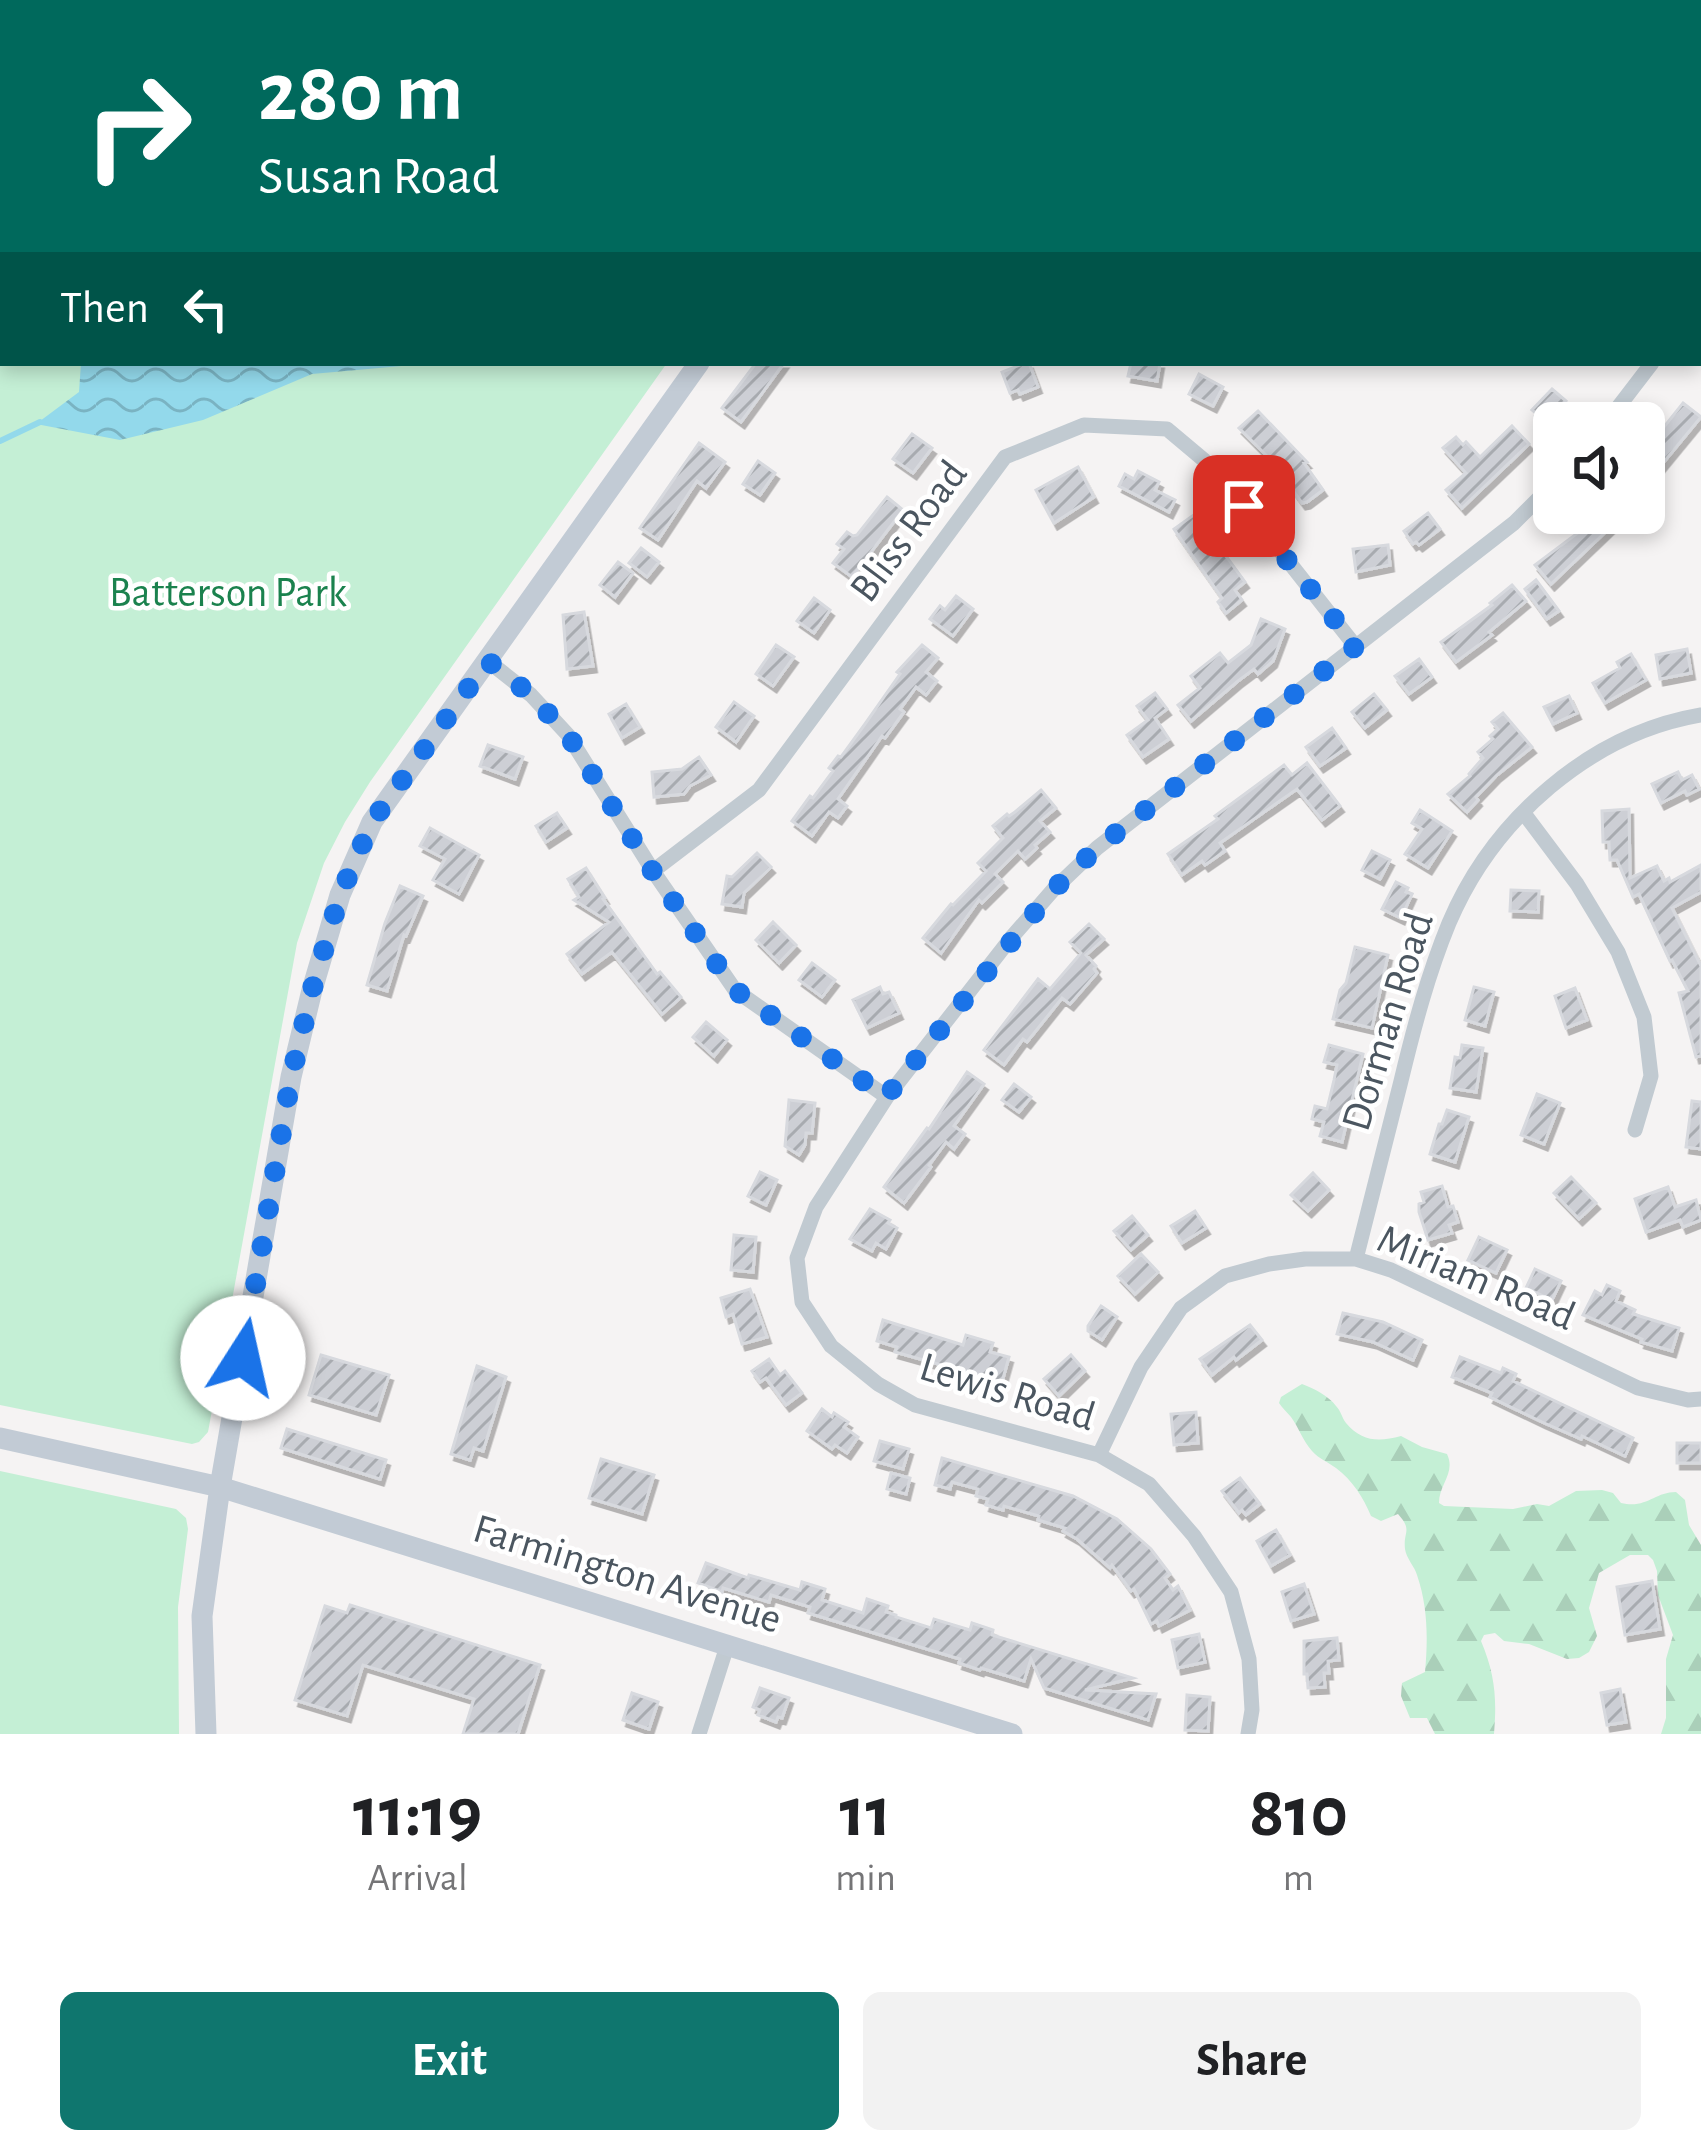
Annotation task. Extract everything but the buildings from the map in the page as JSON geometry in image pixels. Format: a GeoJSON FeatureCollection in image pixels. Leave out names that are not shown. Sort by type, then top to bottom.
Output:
{"type":"FeatureCollection","features":[{"type":"Feature","properties":{"kind":"main road"},"geometry":{"type":"LineString","coordinates":[[206,1734],[202,1616],[220,1486],[291,1077],[340,895],[372,822],[697,366]]}},
{"type":"Feature","properties":{"kind":"main road","name":"Farmington Avenue"},"geometry":{"type":"LineString","coordinates":[[0,1438],[220,1486],[1012,1734]]}},
{"type":"Feature","properties":{"kind":"street"},"geometry":{"type":"LineString","coordinates":[[1622,402],[1650,366]]}},
{"type":"Feature","properties":{"kind":"street","name":"Bliss Road"},"geometry":{"type":"LineString","coordinates":[[653,872],[759,790],[1005,457],[1084,425],[1167,429],[1216,471],[1356,646]]}},
{"type":"Feature","properties":{"kind":"street","name":"Lewis Road"},"geometry":{"type":"LineString","coordinates":[[1248,1734],[1252,1710],[1249,1659],[1231,1592],[1194,1536],[1149,1484],[1099,1455],[915,1405],[878,1384],[831,1346],[802,1302],[797,1258],[817,1208],[886,1097],[1053,890],[1097,848],[1533,504]]}},
{"type":"Feature","properties":{"kind":"street"},"geometry":{"type":"LineString","coordinates":[[488,661],[531,695],[568,735],[653,872],[735,990],[886,1097]]}},
{"type":"Feature","properties":{"kind":"street","name":"Dorman Road"},"geometry":{"type":"LineString","coordinates":[[1356,1259],[1421,1000],[1450,920],[1483,859],[1551,785],[1600,750],[1670,720],[1701,715]]}},
{"type":"Feature","properties":{"kind":"street"},"geometry":{"type":"LineString","coordinates":[[1523,812],[1577,884],[1618,952],[1644,1017],[1651,1076],[1635,1130]]}},
{"type":"Feature","properties":{"kind":"street","name":"Miriam Road"},"geometry":{"type":"LineString","coordinates":[[1099,1455],[1141,1367],[1181,1308],[1225,1276],[1305,1259],[1356,1259],[1391,1270],[1638,1388],[1701,1399]]}},
{"type":"Feature","properties":{"kind":"street"},"geometry":{"type":"LineString","coordinates":[[699,1734],[728,1643]]}},
{"type":"Feature","properties":{"kind":"green space","name":"Batterson Park"},"geometry":{"type":"Polygon","coordinates":[[[0,366],[665,366],[370,782],[324,863],[297,943],[208,1432],[192,1444],[0,1405],[0,366]]]}},
{"type":"Feature","properties":{"kind":"green space"},"geometry":{"type":"Polygon","coordinates":[[[1302,1384],[1329,1399],[1346,1423],[1365,1437],[1401,1436],[1447,1454],[1450,1467],[1439,1503],[1444,1506],[1549,1506],[1576,1491],[1602,1490],[1613,1493],[1621,1503],[1637,1504],[1676,1492],[1685,1500],[1689,1525],[1701,1545],[1701,1734],[1661,1734],[1666,1718],[1666,1659],[1673,1635],[1658,1595],[1657,1571],[1648,1555],[1630,1555],[1599,1573],[1589,1608],[1597,1636],[1589,1652],[1579,1658],[1567,1659],[1529,1644],[1504,1641],[1495,1633],[1484,1635],[1481,1641],[1494,1686],[1494,1734],[1435,1734],[1427,1718],[1410,1718],[1401,1696],[1402,1683],[1425,1672],[1427,1636],[1421,1587],[1405,1549],[1405,1524],[1398,1514],[1381,1521],[1371,1516],[1348,1478],[1309,1447],[1279,1403],[1302,1384]]]}},
{"type":"Feature","properties":{"kind":"green space"},"geometry":{"type":"Polygon","coordinates":[[[0,1471],[176,1509],[186,1518],[178,1607],[179,1734],[0,1734],[0,1471]]]}},
{"type":"Feature","properties":{"kind":"water"},"geometry":{"type":"Polygon","coordinates":[[[81,366],[401,366],[312,374],[203,420],[120,440],[36,424],[79,392],[81,366]]]}},
{"type":"Feature","properties":{"kind":"waterway"},"geometry":{"type":"LineString","coordinates":[[0,441],[40,422]]}},
{"type":"Feature","properties":{"kind":"route"},"geometry":{"type":"LineString","coordinates":[[243,1358],[291,1077],[340,895],[372,822],[488,661],[531,695],[568,735],[653,872],[735,990],[886,1097],[1053,890],[1097,848],[1356,646],[1244,506]]}}]}
